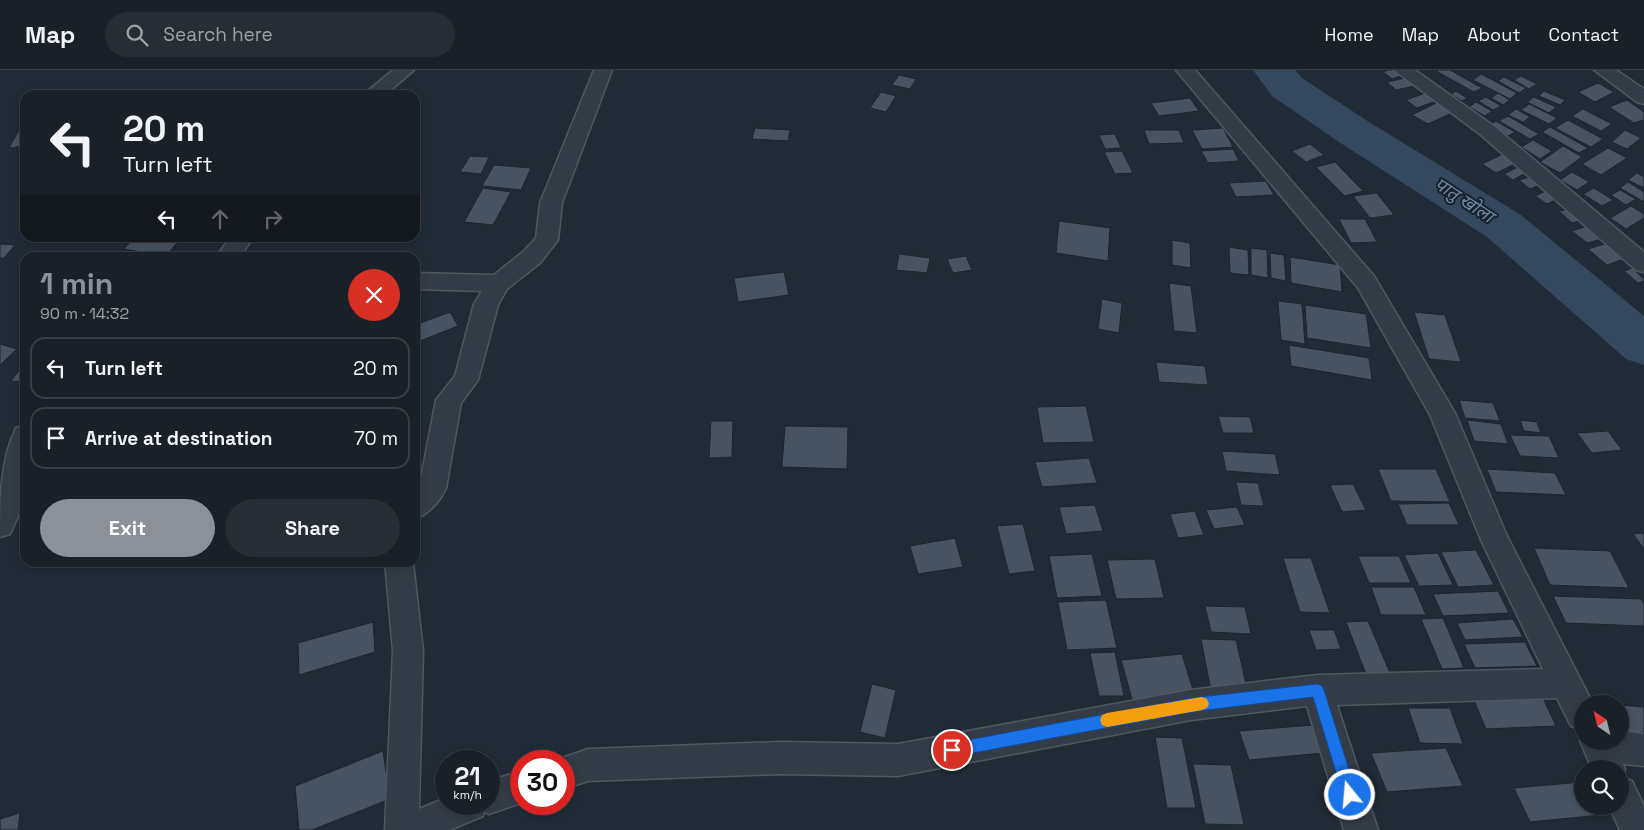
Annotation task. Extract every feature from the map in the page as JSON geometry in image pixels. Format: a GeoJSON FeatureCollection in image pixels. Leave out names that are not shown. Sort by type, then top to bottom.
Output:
{"type":"FeatureCollection","features":[{"type":"Feature","properties":{"kind":"street"},"geometry":{"type":"LineString","coordinates":[[379,90],[405,70]]}},
{"type":"Feature","properties":{"kind":"street"},"geometry":{"type":"LineString","coordinates":[[420,502],[433,488],[449,400],[466,380],[486,304],[498,282],[532,256],[547,240],[551,203],[586,118],[599,76],[603,70]]}},
{"type":"Feature","properties":{"kind":"street"},"geometry":{"type":"LineString","coordinates":[[1185,70],[1366,282],[1442,413],[1495,540],[1574,699]]}},
{"type":"Feature","properties":{"kind":"street"},"geometry":{"type":"LineString","coordinates":[[1403,70],[1488,131],[1644,264]]}},
{"type":"Feature","properties":{"kind":"street"},"geometry":{"type":"LineString","coordinates":[[1603,70],[1644,98]]}},
{"type":"Feature","properties":{"kind":"street"},"geometry":{"type":"LineString","coordinates":[[231,252],[239,242]]}},
{"type":"Feature","properties":{"kind":"street"},"geometry":{"type":"LineString","coordinates":[[420,281],[498,282]]}},
{"type":"Feature","properties":{"kind":"street"},"geometry":{"type":"LineString","coordinates":[[0,525],[16,491],[20,454]]}},
{"type":"Feature","properties":{"kind":"street"},"geometry":{"type":"LineString","coordinates":[[400,567],[408,651],[402,830]]}},
{"type":"Feature","properties":{"kind":"street"},"geometry":{"type":"LineString","coordinates":[[575,769],[588,765],[781,758],[898,760],[1191,705],[1317,690],[1566,683]]}},
{"type":"Feature","properties":{"kind":"street"},"geometry":{"type":"LineString","coordinates":[[1317,690],[1361,830]]}},
{"type":"Feature","properties":{"kind":"street"},"geometry":{"type":"LineString","coordinates":[[1601,752],[1644,750]]}},
{"type":"Feature","properties":{"kind":"street"},"geometry":{"type":"LineString","coordinates":[[1629,812],[1638,830]]}},
{"type":"Feature","properties":{"kind":"street"},"geometry":{"type":"LineString","coordinates":[[410,830],[445,815]]}},
{"type":"Feature","properties":{"kind":"building"},"geometry":{"type":"Polygon","coordinates":[[[1395,70],[1403,75],[1392,79],[1383,72],[1395,70]]]}},
{"type":"Feature","properties":{"kind":"building"},"geometry":{"type":"Polygon","coordinates":[[[1450,70],[1482,88],[1474,92],[1436,71],[1450,70]]]}},
{"type":"Feature","properties":{"kind":"building"},"geometry":{"type":"Polygon","coordinates":[[[1481,74],[1517,93],[1510,99],[1473,80],[1481,74]]]}},
{"type":"Feature","properties":{"kind":"building"},"geometry":{"type":"Polygon","coordinates":[[[899,75],[916,79],[910,89],[892,85],[899,75]]]}},
{"type":"Feature","properties":{"kind":"building"},"geometry":{"type":"Polygon","coordinates":[[[1521,76],[1537,84],[1529,89],[1514,80],[1521,76]]]}},
{"type":"Feature","properties":{"kind":"building"},"geometry":{"type":"Polygon","coordinates":[[[1504,77],[1526,88],[1519,93],[1498,81],[1504,77]]]}},
{"type":"Feature","properties":{"kind":"building"},"geometry":{"type":"Polygon","coordinates":[[[1405,78],[1415,86],[1396,90],[1387,82],[1405,78]]]}},
{"type":"Feature","properties":{"kind":"building"},"geometry":{"type":"Polygon","coordinates":[[[1598,83],[1614,92],[1595,102],[1578,92],[1598,83]]]}},
{"type":"Feature","properties":{"kind":"building"},"geometry":{"type":"Polygon","coordinates":[[[1456,91],[1467,98],[1462,101],[1451,94],[1456,91]]]}},
{"type":"Feature","properties":{"kind":"building"},"geometry":{"type":"Polygon","coordinates":[[[1544,91],[1565,100],[1560,105],[1539,96],[1544,91]]]}},
{"type":"Feature","properties":{"kind":"building"},"geometry":{"type":"Polygon","coordinates":[[[881,92],[896,96],[886,112],[870,108],[881,92]]]}},
{"type":"Feature","properties":{"kind":"building"},"geometry":{"type":"Polygon","coordinates":[[[1425,93],[1436,101],[1417,108],[1406,100],[1425,93]]]}},
{"type":"Feature","properties":{"kind":"building"},"geometry":{"type":"Polygon","coordinates":[[[1498,93],[1510,100],[1503,105],[1491,98],[1498,93]]]}},
{"type":"Feature","properties":{"kind":"building"},"geometry":{"type":"Polygon","coordinates":[[[1486,97],[1501,106],[1493,110],[1478,101],[1486,97]]]}},
{"type":"Feature","properties":{"kind":"building"},"geometry":{"type":"Polygon","coordinates":[[[1534,97],[1556,107],[1549,113],[1527,102],[1534,97]]]}},
{"type":"Feature","properties":{"kind":"building"},"geometry":{"type":"Polygon","coordinates":[[[1190,98],[1199,111],[1159,116],[1151,103],[1190,98]]]}},
{"type":"Feature","properties":{"kind":"building"},"geometry":{"type":"Polygon","coordinates":[[[1627,100],[1644,112],[1644,120],[1634,123],[1609,107],[1627,100]]]}},
{"type":"Feature","properties":{"kind":"building"},"geometry":{"type":"Polygon","coordinates":[[[1438,102],[1454,112],[1428,124],[1412,115],[1438,102]]]}},
{"type":"Feature","properties":{"kind":"building"},"geometry":{"type":"Polygon","coordinates":[[[1476,102],[1492,111],[1485,116],[1469,107],[1476,102]]]}},
{"type":"Feature","properties":{"kind":"building"},"geometry":{"type":"Polygon","coordinates":[[[1529,104],[1557,118],[1549,124],[1521,110],[1529,104]]]}},
{"type":"Feature","properties":{"kind":"building"},"geometry":{"type":"Polygon","coordinates":[[[1516,109],[1530,117],[1523,122],[1508,115],[1516,109]]]}},
{"type":"Feature","properties":{"kind":"building"},"geometry":{"type":"Polygon","coordinates":[[[1583,109],[1612,124],[1601,131],[1572,116],[1583,109]]]}},
{"type":"Feature","properties":{"kind":"building"},"geometry":{"type":"Polygon","coordinates":[[[1508,116],[1539,134],[1530,139],[1499,121],[1508,116]]]}},
{"type":"Feature","properties":{"kind":"building"},"geometry":{"type":"Polygon","coordinates":[[[1568,120],[1603,139],[1591,147],[1555,128],[1568,120]]]}},
{"type":"Feature","properties":{"kind":"building"},"geometry":{"type":"Polygon","coordinates":[[[1496,121],[1515,132],[1508,136],[1489,125],[1496,121]]]}},
{"type":"Feature","properties":{"kind":"building"},"geometry":{"type":"Polygon","coordinates":[[[1550,127],[1588,148],[1579,153],[1542,132],[1550,127]]]}},
{"type":"Feature","properties":{"kind":"building"},"geometry":{"type":"Polygon","coordinates":[[[755,128],[790,130],[788,141],[752,139],[755,128]]]}},
{"type":"Feature","properties":{"kind":"building"},"geometry":{"type":"Polygon","coordinates":[[[1223,128],[1233,147],[1202,149],[1192,130],[1223,128]]]}},
{"type":"Feature","properties":{"kind":"building"},"geometry":{"type":"Polygon","coordinates":[[[19,130],[20,130],[20,147],[9,148],[19,130]]]}},
{"type":"Feature","properties":{"kind":"building"},"geometry":{"type":"Polygon","coordinates":[[[1144,130],[1179,130],[1184,143],[1149,144],[1144,130]]]}},
{"type":"Feature","properties":{"kind":"building"},"geometry":{"type":"Polygon","coordinates":[[[1625,130],[1641,138],[1627,149],[1612,142],[1625,130]]]}},
{"type":"Feature","properties":{"kind":"building"},"geometry":{"type":"Polygon","coordinates":[[[1115,134],[1121,148],[1105,149],[1099,135],[1115,134]]]}},
{"type":"Feature","properties":{"kind":"building"},"geometry":{"type":"Polygon","coordinates":[[[1533,140],[1552,151],[1540,159],[1521,147],[1533,140]]]}},
{"type":"Feature","properties":{"kind":"building"},"geometry":{"type":"Polygon","coordinates":[[[1310,144],[1324,155],[1306,162],[1292,151],[1310,144]]]}},
{"type":"Feature","properties":{"kind":"building"},"geometry":{"type":"Polygon","coordinates":[[[1563,146],[1582,157],[1560,173],[1540,162],[1563,146]]]}},
{"type":"Feature","properties":{"kind":"building"},"geometry":{"type":"Polygon","coordinates":[[[1608,148],[1627,158],[1601,175],[1582,164],[1608,148]]]}},
{"type":"Feature","properties":{"kind":"building"},"geometry":{"type":"Polygon","coordinates":[[[1233,149],[1239,161],[1208,163],[1201,151],[1233,149]]]}},
{"type":"Feature","properties":{"kind":"building"},"geometry":{"type":"Polygon","coordinates":[[[1122,151],[1133,173],[1115,174],[1104,152],[1122,151]]]}},
{"type":"Feature","properties":{"kind":"building"},"geometry":{"type":"Polygon","coordinates":[[[1503,154],[1517,163],[1496,173],[1482,164],[1503,154]]]}},
{"type":"Feature","properties":{"kind":"building"},"geometry":{"type":"Polygon","coordinates":[[[470,156],[489,157],[481,174],[460,172],[470,156]]]}},
{"type":"Feature","properties":{"kind":"building"},"geometry":{"type":"Polygon","coordinates":[[[1335,162],[1363,191],[1345,196],[1316,167],[1335,162]]]}},
{"type":"Feature","properties":{"kind":"building"},"geometry":{"type":"Polygon","coordinates":[[[494,165],[531,168],[521,190],[482,186],[494,165]]]}},
{"type":"Feature","properties":{"kind":"building"},"geometry":{"type":"Polygon","coordinates":[[[1518,167],[1527,172],[1513,180],[1504,174],[1518,167]]]}},
{"type":"Feature","properties":{"kind":"building"},"geometry":{"type":"Polygon","coordinates":[[[1572,172],[1589,182],[1577,190],[1560,180],[1572,172]]]}},
{"type":"Feature","properties":{"kind":"building"},"geometry":{"type":"Polygon","coordinates":[[[1637,173],[1644,177],[1644,188],[1628,180],[1637,173]]]}},
{"type":"Feature","properties":{"kind":"building"},"geometry":{"type":"Polygon","coordinates":[[[1532,176],[1543,184],[1530,189],[1519,180],[1532,176]]]}},
{"type":"Feature","properties":{"kind":"building"},"geometry":{"type":"Polygon","coordinates":[[[1266,181],[1274,195],[1236,197],[1229,183],[1266,181]]]}},
{"type":"Feature","properties":{"kind":"building"},"geometry":{"type":"Polygon","coordinates":[[[1628,182],[1644,192],[1644,202],[1620,188],[1628,182]]]}},
{"type":"Feature","properties":{"kind":"building"},"geometry":{"type":"Polygon","coordinates":[[[483,188],[511,192],[493,225],[464,222],[483,188]]]}},
{"type":"Feature","properties":{"kind":"building"},"geometry":{"type":"Polygon","coordinates":[[[1594,188],[1613,200],[1602,206],[1583,194],[1594,188]]]}},
{"type":"Feature","properties":{"kind":"building"},"geometry":{"type":"Polygon","coordinates":[[[1548,190],[1560,198],[1547,204],[1535,196],[1548,190]]]}},
{"type":"Feature","properties":{"kind":"building"},"geometry":{"type":"Polygon","coordinates":[[[1620,190],[1636,199],[1626,205],[1611,195],[1620,190]]]}},
{"type":"Feature","properties":{"kind":"building"},"geometry":{"type":"Polygon","coordinates":[[[1377,193],[1394,215],[1370,218],[1353,196],[1377,193]]]}},
{"type":"Feature","properties":{"kind":"building"},"geometry":{"type":"Polygon","coordinates":[[[1631,206],[1644,214],[1644,218],[1626,229],[1610,218],[1631,206]]]}},
{"type":"Feature","properties":{"kind":"building"},"geometry":{"type":"Polygon","coordinates":[[[1570,209],[1583,220],[1572,223],[1559,211],[1570,209]]]}},
{"type":"Feature","properties":{"kind":"building"},"geometry":{"type":"Polygon","coordinates":[[[1339,219],[1365,219],[1377,242],[1351,243],[1339,219]]]}},
{"type":"Feature","properties":{"kind":"building"},"geometry":{"type":"Polygon","coordinates":[[[1059,221],[1110,228],[1108,261],[1056,253],[1059,221]]]}},
{"type":"Feature","properties":{"kind":"building"},"geometry":{"type":"Polygon","coordinates":[[[1587,226],[1602,239],[1587,243],[1572,231],[1587,226]]]}},
{"type":"Feature","properties":{"kind":"building"},"geometry":{"type":"Polygon","coordinates":[[[1172,240],[1190,243],[1191,268],[1172,265],[1172,240]]]}},
{"type":"Feature","properties":{"kind":"building"},"geometry":{"type":"Polygon","coordinates":[[[130,242],[178,242],[169,252],[142,252],[124,249],[130,242]]]}},
{"type":"Feature","properties":{"kind":"building"},"geometry":{"type":"Polygon","coordinates":[[[1608,243],[1627,258],[1607,265],[1588,249],[1608,243]]]}},
{"type":"Feature","properties":{"kind":"building"},"geometry":{"type":"Polygon","coordinates":[[[0,244],[15,245],[4,258],[0,258],[0,244]]]}},
{"type":"Feature","properties":{"kind":"building"},"geometry":{"type":"Polygon","coordinates":[[[1229,247],[1248,250],[1249,275],[1230,273],[1229,247]]]}},
{"type":"Feature","properties":{"kind":"building"},"geometry":{"type":"Polygon","coordinates":[[[1251,248],[1267,250],[1268,278],[1251,275],[1251,248]]]}},
{"type":"Feature","properties":{"kind":"building"},"geometry":{"type":"Polygon","coordinates":[[[1270,253],[1284,255],[1286,281],[1271,278],[1270,253]]]}},
{"type":"Feature","properties":{"kind":"building"},"geometry":{"type":"Polygon","coordinates":[[[899,254],[930,258],[927,273],[896,270],[899,254]]]}},
{"type":"Feature","properties":{"kind":"building"},"geometry":{"type":"Polygon","coordinates":[[[966,256],[972,270],[953,273],[947,259],[966,256]]]}},
{"type":"Feature","properties":{"kind":"building"},"geometry":{"type":"Polygon","coordinates":[[[1290,257],[1340,265],[1342,292],[1291,283],[1290,257]]]}},
{"type":"Feature","properties":{"kind":"building"},"geometry":{"type":"Polygon","coordinates":[[[1632,268],[1644,281],[1638,283],[1624,271],[1632,268]]]}},
{"type":"Feature","properties":{"kind":"building"},"geometry":{"type":"Polygon","coordinates":[[[784,272],[789,295],[738,302],[734,278],[784,272]]]}},
{"type":"Feature","properties":{"kind":"building"},"geometry":{"type":"Polygon","coordinates":[[[1169,283],[1191,286],[1197,333],[1174,331],[1169,283]]]}},
{"type":"Feature","properties":{"kind":"building"},"geometry":{"type":"Polygon","coordinates":[[[1102,299],[1122,303],[1119,333],[1098,329],[1102,299]]]}},
{"type":"Feature","properties":{"kind":"building"},"geometry":{"type":"Polygon","coordinates":[[[1278,301],[1302,304],[1305,344],[1281,340],[1278,301]]]}},
{"type":"Feature","properties":{"kind":"building"},"geometry":{"type":"Polygon","coordinates":[[[1305,305],[1366,314],[1371,348],[1307,338],[1305,305]]]}},
{"type":"Feature","properties":{"kind":"building"},"geometry":{"type":"Polygon","coordinates":[[[450,312],[458,326],[420,341],[420,323],[450,312]]]}},
{"type":"Feature","properties":{"kind":"building"},"geometry":{"type":"Polygon","coordinates":[[[1414,312],[1445,315],[1461,362],[1429,359],[1414,312]]]}},
{"type":"Feature","properties":{"kind":"building"},"geometry":{"type":"Polygon","coordinates":[[[0,344],[17,349],[0,365],[0,344]]]}},
{"type":"Feature","properties":{"kind":"building"},"geometry":{"type":"Polygon","coordinates":[[[1289,345],[1369,358],[1372,380],[1291,366],[1289,345]]]}},
{"type":"Feature","properties":{"kind":"building"},"geometry":{"type":"Polygon","coordinates":[[[1156,362],[1205,366],[1208,385],[1159,382],[1156,362]]]}},
{"type":"Feature","properties":{"kind":"building"},"geometry":{"type":"Polygon","coordinates":[[[20,369],[20,382],[11,381],[20,369]]]}},
{"type":"Feature","properties":{"kind":"building"},"geometry":{"type":"Polygon","coordinates":[[[1459,400],[1493,403],[1500,421],[1465,418],[1459,400]]]}},
{"type":"Feature","properties":{"kind":"building"},"geometry":{"type":"Polygon","coordinates":[[[1086,406],[1094,442],[1043,443],[1037,407],[1086,406]]]}},
{"type":"Feature","properties":{"kind":"building"},"geometry":{"type":"Polygon","coordinates":[[[1218,416],[1250,417],[1254,433],[1223,433],[1218,416]]]}},
{"type":"Feature","properties":{"kind":"building"},"geometry":{"type":"Polygon","coordinates":[[[1467,420],[1501,424],[1508,444],[1474,441],[1467,420]]]}},
{"type":"Feature","properties":{"kind":"building"},"geometry":{"type":"Polygon","coordinates":[[[1520,420],[1537,422],[1541,433],[1524,431],[1520,420]]]}},
{"type":"Feature","properties":{"kind":"building"},"geometry":{"type":"Polygon","coordinates":[[[711,421],[733,421],[732,457],[709,458],[711,421]]]}},
{"type":"Feature","properties":{"kind":"building"},"geometry":{"type":"Polygon","coordinates":[[[785,426],[848,427],[847,469],[782,467],[785,426]]]}},
{"type":"Feature","properties":{"kind":"building"},"geometry":{"type":"Polygon","coordinates":[[[1608,431],[1622,450],[1592,453],[1577,433],[1608,431]]]}},
{"type":"Feature","properties":{"kind":"building"},"geometry":{"type":"Polygon","coordinates":[[[1510,435],[1549,436],[1559,458],[1520,456],[1510,435]]]}},
{"type":"Feature","properties":{"kind":"building"},"geometry":{"type":"Polygon","coordinates":[[[1222,451],[1275,454],[1280,475],[1226,471],[1222,451]]]}},
{"type":"Feature","properties":{"kind":"building"},"geometry":{"type":"Polygon","coordinates":[[[1089,458],[1097,483],[1042,487],[1035,462],[1089,458]]]}},
{"type":"Feature","properties":{"kind":"building"},"geometry":{"type":"Polygon","coordinates":[[[1378,469],[1436,469],[1450,502],[1391,501],[1378,469]]]}},
{"type":"Feature","properties":{"kind":"building"},"geometry":{"type":"Polygon","coordinates":[[[1487,469],[1555,473],[1566,495],[1496,492],[1487,469]]]}},
{"type":"Feature","properties":{"kind":"building"},"geometry":{"type":"Polygon","coordinates":[[[1236,482],[1258,483],[1264,506],[1241,505],[1236,482]]]}},
{"type":"Feature","properties":{"kind":"building"},"geometry":{"type":"Polygon","coordinates":[[[1353,484],[1366,510],[1342,512],[1330,485],[1353,484]]]}},
{"type":"Feature","properties":{"kind":"building"},"geometry":{"type":"Polygon","coordinates":[[[1449,503],[1459,525],[1407,525],[1398,504],[1449,503]]]}},
{"type":"Feature","properties":{"kind":"building"},"geometry":{"type":"Polygon","coordinates":[[[1095,505],[1103,531],[1066,534],[1059,507],[1095,505]]]}},
{"type":"Feature","properties":{"kind":"building"},"geometry":{"type":"Polygon","coordinates":[[[1237,507],[1245,525],[1214,529],[1206,510],[1237,507]]]}},
{"type":"Feature","properties":{"kind":"building"},"geometry":{"type":"Polygon","coordinates":[[[1195,511],[1204,535],[1178,538],[1170,514],[1195,511]]]}},
{"type":"Feature","properties":{"kind":"building"},"geometry":{"type":"Polygon","coordinates":[[[1023,524],[1035,571],[1009,574],[997,526],[1023,524]]]}},
{"type":"Feature","properties":{"kind":"building"},"geometry":{"type":"Polygon","coordinates":[[[1644,533],[1644,549],[1633,534],[1644,533]]]}},
{"type":"Feature","properties":{"kind":"building"},"geometry":{"type":"Polygon","coordinates":[[[955,538],[963,567],[918,574],[910,546],[955,538]]]}},
{"type":"Feature","properties":{"kind":"building"},"geometry":{"type":"Polygon","coordinates":[[[1534,548],[1610,551],[1629,588],[1550,585],[1534,548]]]}},
{"type":"Feature","properties":{"kind":"building"},"geometry":{"type":"Polygon","coordinates":[[[1476,550],[1494,585],[1458,587],[1441,552],[1476,550]]]}},
{"type":"Feature","properties":{"kind":"building"},"geometry":{"type":"Polygon","coordinates":[[[1438,553],[1453,585],[1419,586],[1404,555],[1438,553]]]}},
{"type":"Feature","properties":{"kind":"building"},"geometry":{"type":"Polygon","coordinates":[[[1092,554],[1102,596],[1057,598],[1049,556],[1092,554]]]}},
{"type":"Feature","properties":{"kind":"building"},"geometry":{"type":"Polygon","coordinates":[[[1358,556],[1399,556],[1411,583],[1369,583],[1358,556]]]}},
{"type":"Feature","properties":{"kind":"building"},"geometry":{"type":"Polygon","coordinates":[[[1283,558],[1311,558],[1330,613],[1300,612],[1283,558]]]}},
{"type":"Feature","properties":{"kind":"building"},"geometry":{"type":"Polygon","coordinates":[[[1155,559],[1164,598],[1116,599],[1107,560],[1155,559]]]}},
{"type":"Feature","properties":{"kind":"building"},"geometry":{"type":"Polygon","coordinates":[[[1371,587],[1414,587],[1426,615],[1381,615],[1371,587]]]}},
{"type":"Feature","properties":{"kind":"building"},"geometry":{"type":"Polygon","coordinates":[[[1498,591],[1509,613],[1443,616],[1433,594],[1498,591]]]}},
{"type":"Feature","properties":{"kind":"building"},"geometry":{"type":"Polygon","coordinates":[[[1553,596],[1641,599],[1644,604],[1644,626],[1566,623],[1553,596]]]}},
{"type":"Feature","properties":{"kind":"building"},"geometry":{"type":"Polygon","coordinates":[[[1106,600],[1117,648],[1067,650],[1058,602],[1106,600]]]}},
{"type":"Feature","properties":{"kind":"building"},"geometry":{"type":"Polygon","coordinates":[[[1205,606],[1245,607],[1251,634],[1211,632],[1205,606]]]}},
{"type":"Feature","properties":{"kind":"building"},"geometry":{"type":"Polygon","coordinates":[[[1443,618],[1464,668],[1442,669],[1421,619],[1443,618]]]}},
{"type":"Feature","properties":{"kind":"building"},"geometry":{"type":"Polygon","coordinates":[[[1513,619],[1523,637],[1465,640],[1457,623],[1513,619]]]}},
{"type":"Feature","properties":{"kind":"building"},"geometry":{"type":"Polygon","coordinates":[[[1368,621],[1393,680],[1369,682],[1346,622],[1368,621]]]}},
{"type":"Feature","properties":{"kind":"building"},"geometry":{"type":"Polygon","coordinates":[[[373,622],[375,652],[299,675],[298,643],[373,622]]]}},
{"type":"Feature","properties":{"kind":"building"},"geometry":{"type":"Polygon","coordinates":[[[1309,630],[1334,630],[1341,649],[1316,650],[1309,630]]]}},
{"type":"Feature","properties":{"kind":"building"},"geometry":{"type":"Polygon","coordinates":[[[1201,639],[1236,640],[1249,697],[1212,696],[1201,639]]]}},
{"type":"Feature","properties":{"kind":"building"},"geometry":{"type":"Polygon","coordinates":[[[1525,642],[1537,666],[1475,668],[1464,644],[1525,642]]]}},
{"type":"Feature","properties":{"kind":"building"},"geometry":{"type":"Polygon","coordinates":[[[1115,652],[1124,696],[1099,696],[1090,653],[1115,652]]]}},
{"type":"Feature","properties":{"kind":"building"},"geometry":{"type":"Polygon","coordinates":[[[1182,654],[1196,700],[1134,706],[1121,660],[1182,654]]]}},
{"type":"Feature","properties":{"kind":"building"},"geometry":{"type":"Polygon","coordinates":[[[872,684],[896,690],[885,738],[860,732],[872,684]]]}},
{"type":"Feature","properties":{"kind":"building"},"geometry":{"type":"Polygon","coordinates":[[[1542,696],[1556,726],[1486,729],[1473,698],[1542,696]]]}},
{"type":"Feature","properties":{"kind":"building"},"geometry":{"type":"Polygon","coordinates":[[[1629,706],[1644,707],[1644,733],[1629,732],[1629,706]]]}},
{"type":"Feature","properties":{"kind":"building"},"geometry":{"type":"Polygon","coordinates":[[[1408,708],[1450,708],[1463,744],[1420,743],[1408,708]]]}},
{"type":"Feature","properties":{"kind":"building"},"geometry":{"type":"Polygon","coordinates":[[[1313,725],[1323,753],[1249,760],[1239,731],[1313,725]]]}},
{"type":"Feature","properties":{"kind":"building"},"geometry":{"type":"Polygon","coordinates":[[[1155,737],[1182,738],[1196,808],[1167,808],[1155,737]]]}},
{"type":"Feature","properties":{"kind":"building"},"geometry":{"type":"Polygon","coordinates":[[[1446,748],[1463,786],[1387,792],[1371,753],[1446,748]]]}},
{"type":"Feature","properties":{"kind":"building"},"geometry":{"type":"Polygon","coordinates":[[[383,751],[390,799],[312,830],[299,830],[295,786],[383,751]]]}},
{"type":"Feature","properties":{"kind":"building"},"geometry":{"type":"Polygon","coordinates":[[[1193,764],[1231,765],[1244,825],[1205,824],[1193,764]]]}},
{"type":"Feature","properties":{"kind":"building"},"geometry":{"type":"Polygon","coordinates":[[[1574,783],[1574,815],[1601,815],[1530,822],[1514,788],[1574,783]]]}},
{"type":"Feature","properties":{"kind":"building"},"geometry":{"type":"Polygon","coordinates":[[[20,813],[18,830],[0,830],[0,819],[20,813]]]}},
{"type":"Feature","properties":{"kind":"waterway","name":"पातु खोला"},"geometry":{"type":"LineString","coordinates":[[1273,70],[1287,87],[1354,132],[1504,226],[1644,345]]}},
{"type":"Feature","properties":{"kind":"slow traffic"},"geometry":{"type":"LineString","coordinates":[[1107,720],[1202,704]]}},
{"type":"Feature","properties":{"kind":"route"},"geometry":{"type":"LineString","coordinates":[[952,750],[1191,705],[1317,690],[1350,795]]}}]}
